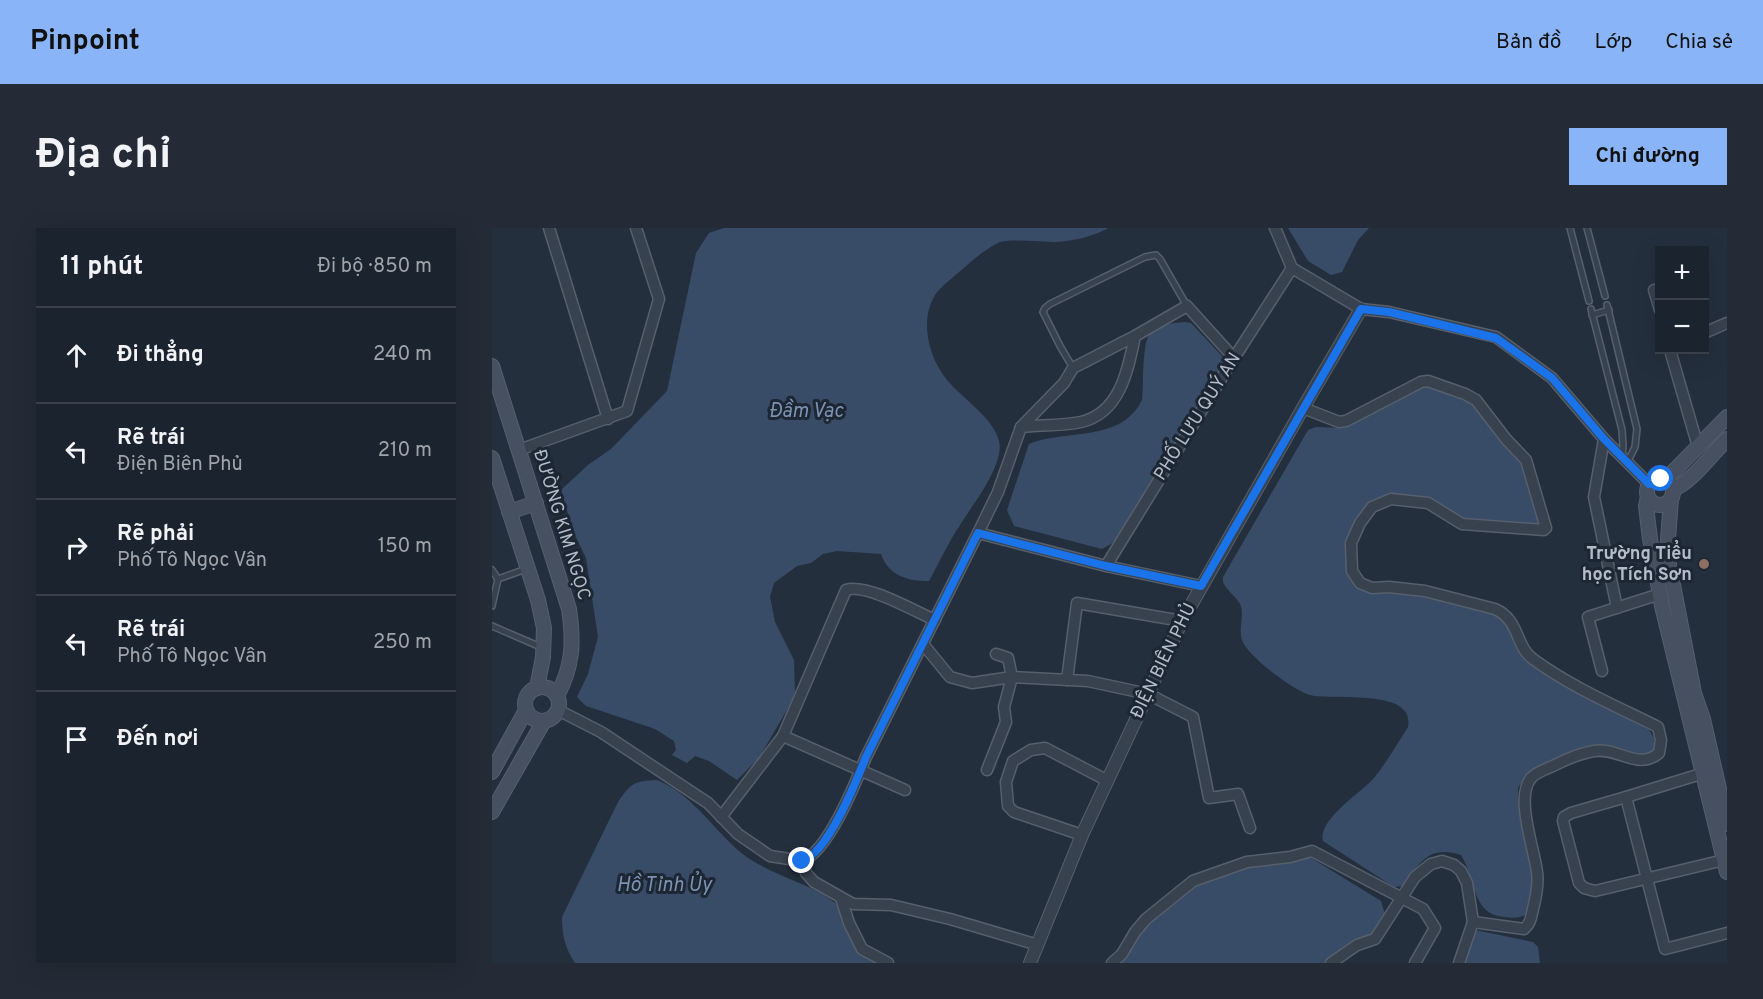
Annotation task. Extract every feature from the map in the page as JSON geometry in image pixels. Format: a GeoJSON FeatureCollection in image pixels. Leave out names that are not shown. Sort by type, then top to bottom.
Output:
{"type":"FeatureCollection","features":[{"type":"Feature","properties":{"kind":"main road","name":"ĐƯỜNG KIM NGỌC"},"geometry":{"type":"LineString","coordinates":[[492,366],[569,609],[573,635],[570,666],[558,703]]}},
{"type":"Feature","properties":{"kind":"main road"},"geometry":{"type":"LineString","coordinates":[[1649,491],[1655,504],[1668,502],[1670,489],[1698,447],[1727,417]]}},
{"type":"Feature","properties":{"kind":"main road"},"geometry":{"type":"LineString","coordinates":[[1725,866],[1660,594],[1646,506],[1649,491],[1657,479],[1670,489],[1681,487],[1727,440]]}},
{"type":"Feature","properties":{"kind":"main road"},"geometry":{"type":"LineString","coordinates":[[492,458],[528,569],[544,628],[537,688]]}},
{"type":"Feature","properties":{"kind":"main road"},"geometry":{"type":"LineString","coordinates":[[1670,489],[1667,554],[1694,693],[1703,719],[1727,824]]}},
{"type":"Feature","properties":{"kind":"main road"},"geometry":{"type":"LineString","coordinates":[[509,512],[536,503]]}},
{"type":"Feature","properties":{"kind":"main road"},"geometry":{"type":"LineString","coordinates":[[492,812],[544,721],[552,717],[558,703],[547,688],[537,688],[527,696],[526,710],[533,718],[544,721]]}},
{"type":"Feature","properties":{"kind":"main road"},"geometry":{"type":"LineString","coordinates":[[492,772],[526,710]]}},
{"type":"Feature","properties":{"kind":"street"},"geometry":{"type":"LineString","coordinates":[[549,228],[608,418]]}},
{"type":"Feature","properties":{"kind":"street"},"geometry":{"type":"LineString","coordinates":[[519,450],[627,411],[659,299],[636,228]]}},
{"type":"Feature","properties":{"kind":"street"},"geometry":{"type":"LineString","coordinates":[[1275,228],[1292,268],[1361,309],[1389,312],[1496,338],[1552,378],[1649,491]]}},
{"type":"Feature","properties":{"kind":"street","name":"PHỐ LƯU QUÝ AN"},"geometry":{"type":"LineString","coordinates":[[1106,566],[1292,268]]}},
{"type":"Feature","properties":{"kind":"street"},"geometry":{"type":"LineString","coordinates":[[1654,290],[1656,300]]}},
{"type":"Feature","properties":{"kind":"street"},"geometry":{"type":"LineString","coordinates":[[558,703],[708,803],[738,834],[770,856],[802,861],[808,859],[822,845],[852,791],[998,492],[1021,427],[1064,383],[1073,368],[1187,306],[1234,358]]}},
{"type":"Feature","properties":{"kind":"street","name":"ĐIỆN BIÊN PHỦ"},"geometry":{"type":"LineString","coordinates":[[1030,963],[1082,835],[1182,621],[1361,309]]}},
{"type":"Feature","properties":{"kind":"street"},"geometry":{"type":"LineString","coordinates":[[1709,331],[1727,323]]}},
{"type":"Feature","properties":{"kind":"street"},"geometry":{"type":"LineString","coordinates":[[1021,427],[1081,422],[1101,414],[1111,405],[1127,372],[1135,336]]}},
{"type":"Feature","properties":{"kind":"street"},"geometry":{"type":"LineString","coordinates":[[1671,354],[1698,447]]}},
{"type":"Feature","properties":{"kind":"street"},"geometry":{"type":"LineString","coordinates":[[1303,408],[1339,422],[1346,421],[1414,384],[1428,381],[1476,400],[1506,440],[1526,460],[1546,528],[1544,530],[1462,524],[1428,503],[1391,499],[1372,507],[1360,523],[1351,543],[1352,572],[1360,583],[1372,588],[1425,591],[1504,613],[1511,621],[1530,657],[1585,690],[1658,727],[1661,740],[1659,753],[1651,760],[1640,760],[1595,750],[1533,775],[1525,786],[1524,802],[1538,874],[1530,924],[1524,929],[1516,929],[1473,922]]}},
{"type":"Feature","properties":{"kind":"street"},"geometry":{"type":"LineString","coordinates":[[1604,439],[1594,497],[1617,608]]}},
{"type":"Feature","properties":{"kind":"street"},"geometry":{"type":"LineString","coordinates":[[978,533],[1106,566],[1201,586]]}},
{"type":"Feature","properties":{"kind":"street"},"geometry":{"type":"LineString","coordinates":[[721,817],[783,736],[846,590],[856,588],[874,593],[935,620]]}},
{"type":"Feature","properties":{"kind":"street"},"geometry":{"type":"LineString","coordinates":[[1602,671],[1588,617],[1660,594]]}},
{"type":"Feature","properties":{"kind":"street"},"geometry":{"type":"LineString","coordinates":[[1067,680],[1077,603],[1182,621]]}},
{"type":"Feature","properties":{"kind":"street"},"geometry":{"type":"LineString","coordinates":[[923,644],[950,677],[972,683],[1012,677],[1088,681],[1148,694],[1193,717],[1209,798],[1238,794],[1250,828]]}},
{"type":"Feature","properties":{"kind":"street"},"geometry":{"type":"LineString","coordinates":[[987,770],[1006,722],[1004,707],[1012,677],[1008,658],[996,654]]}},
{"type":"Feature","properties":{"kind":"street"},"geometry":{"type":"LineString","coordinates":[[783,736],[905,790]]}},
{"type":"Feature","properties":{"kind":"street"},"geometry":{"type":"LineString","coordinates":[[1082,835],[1014,812],[1008,806],[1006,783],[1013,760],[1031,750],[1045,748],[1108,781]]}},
{"type":"Feature","properties":{"kind":"street"},"geometry":{"type":"LineString","coordinates":[[1704,773],[1571,813],[1563,821],[1579,883],[1584,888],[1595,891],[1646,878],[1725,866]]}},
{"type":"Feature","properties":{"kind":"street"},"geometry":{"type":"LineString","coordinates":[[1626,796],[1665,949],[1727,933]]}},
{"type":"Feature","properties":{"kind":"street"},"geometry":{"type":"LineString","coordinates":[[1112,963],[1122,954],[1140,926],[1181,889],[1200,878],[1247,862],[1315,852],[1423,909],[1435,928],[1415,963]]}},
{"type":"Feature","properties":{"kind":"street"},"geometry":{"type":"LineString","coordinates":[[802,861],[806,873],[814,882],[854,904],[891,905],[950,919],[1038,945]]}},
{"type":"Feature","properties":{"kind":"street"},"geometry":{"type":"LineString","coordinates":[[1331,963],[1357,945],[1375,939],[1415,877],[1431,864],[1442,861],[1454,865],[1461,871],[1467,883],[1473,922],[1459,963]]}},
{"type":"Feature","properties":{"kind":"street"},"geometry":{"type":"LineString","coordinates":[[841,898],[849,923],[862,949],[888,963]]}},
{"type":"Feature","properties":{"kind":"lane"},"geometry":{"type":"LineString","coordinates":[[1570,228],[1589,301]]}},
{"type":"Feature","properties":{"kind":"lane"},"geometry":{"type":"LineString","coordinates":[[1587,228],[1605,296]]}},
{"type":"Feature","properties":{"kind":"lane"},"geometry":{"type":"LineString","coordinates":[[1073,368],[1044,312],[1050,304],[1145,257],[1156,255],[1187,306]]}},
{"type":"Feature","properties":{"kind":"lane"},"geometry":{"type":"LineString","coordinates":[[1608,307],[1637,429],[1635,447],[1624,460],[1622,430],[1592,312],[1608,307]]}},
{"type":"Feature","properties":{"kind":"lane"},"geometry":{"type":"LineString","coordinates":[[498,579],[528,569]]}},
{"type":"Feature","properties":{"kind":"lane"},"geometry":{"type":"LineString","coordinates":[[492,570],[498,579],[492,606]]}},
{"type":"Feature","properties":{"kind":"lane"},"geometry":{"type":"LineString","coordinates":[[492,626],[543,648]]}},
{"type":"Feature","properties":{"kind":"water","name":"Đầm Vạc"},"geometry":{"type":"Polygon","coordinates":[[[724,228],[1109,228],[1090,236],[1056,242],[1017,240],[998,243],[977,257],[938,291],[932,301],[927,322],[933,356],[950,384],[983,415],[996,432],[1000,450],[997,461],[929,581],[900,576],[889,568],[881,554],[837,551],[823,554],[811,563],[797,566],[774,583],[770,597],[775,622],[794,660],[795,696],[759,758],[737,780],[709,761],[695,756],[687,763],[672,755],[676,750],[674,741],[655,729],[586,706],[577,697],[588,674],[598,637],[586,558],[573,531],[561,490],[588,465],[611,449],[667,391],[696,253],[709,233],[724,228]]]}},
{"type":"Feature","properties":{"kind":"water"},"geometry":{"type":"Polygon","coordinates":[[[1288,228],[1369,228],[1358,240],[1342,272],[1331,275],[1308,261],[1288,228]]]}},
{"type":"Feature","properties":{"kind":"water"},"geometry":{"type":"Polygon","coordinates":[[[1191,323],[1222,356],[1224,366],[1119,536],[1102,549],[1014,526],[1007,510],[1029,444],[1107,429],[1133,414],[1142,400],[1148,335],[1159,326],[1191,323]]]}},
{"type":"Feature","properties":{"kind":"water"},"geometry":{"type":"Polygon","coordinates":[[[1422,387],[1433,388],[1470,402],[1481,413],[1498,439],[1523,464],[1539,523],[1537,525],[1462,519],[1393,496],[1361,516],[1349,574],[1392,592],[1417,594],[1499,615],[1550,676],[1649,730],[1654,738],[1654,753],[1641,757],[1603,745],[1591,745],[1525,776],[1518,788],[1518,795],[1533,867],[1533,889],[1527,914],[1518,917],[1493,914],[1485,909],[1476,894],[1461,855],[1450,852],[1433,854],[1421,863],[1403,886],[1394,887],[1323,841],[1323,833],[1333,816],[1374,778],[1388,759],[1408,727],[1407,714],[1399,706],[1386,701],[1310,695],[1282,680],[1252,655],[1246,647],[1241,635],[1240,604],[1223,582],[1223,577],[1308,430],[1316,427],[1343,428],[1422,387]]]}},
{"type":"Feature","properties":{"kind":"water","name":"Hồ Tỉnh Ủy"},"geometry":{"type":"Polygon","coordinates":[[[657,780],[683,795],[736,849],[748,858],[834,902],[840,909],[851,935],[881,963],[575,963],[565,941],[562,917],[618,802],[634,784],[657,780]]]}},
{"type":"Feature","properties":{"kind":"water"},"geometry":{"type":"Polygon","coordinates":[[[1307,857],[1381,901],[1385,914],[1377,931],[1326,963],[1116,963],[1148,922],[1205,879],[1254,863],[1307,857]]]}},
{"type":"Feature","properties":{"kind":"water"},"geometry":{"type":"Polygon","coordinates":[[[1475,930],[1533,942],[1538,947],[1540,963],[1463,963],[1475,930]]]}},
{"type":"Feature","properties":{"kind":"place","name":"Trường Tiểu học Tích Sơn"},"geometry":{"type":"Point","coordinates":[1704,564]}},
{"type":"Feature","properties":{"kind":"route"},"geometry":{"type":"LineString","coordinates":[[802,861],[808,859],[822,845],[852,791],[866,757],[978,533],[1106,566],[1201,586],[1361,309],[1389,312],[1496,338],[1552,378],[1604,439],[1649,484],[1661,479]]}}]}
